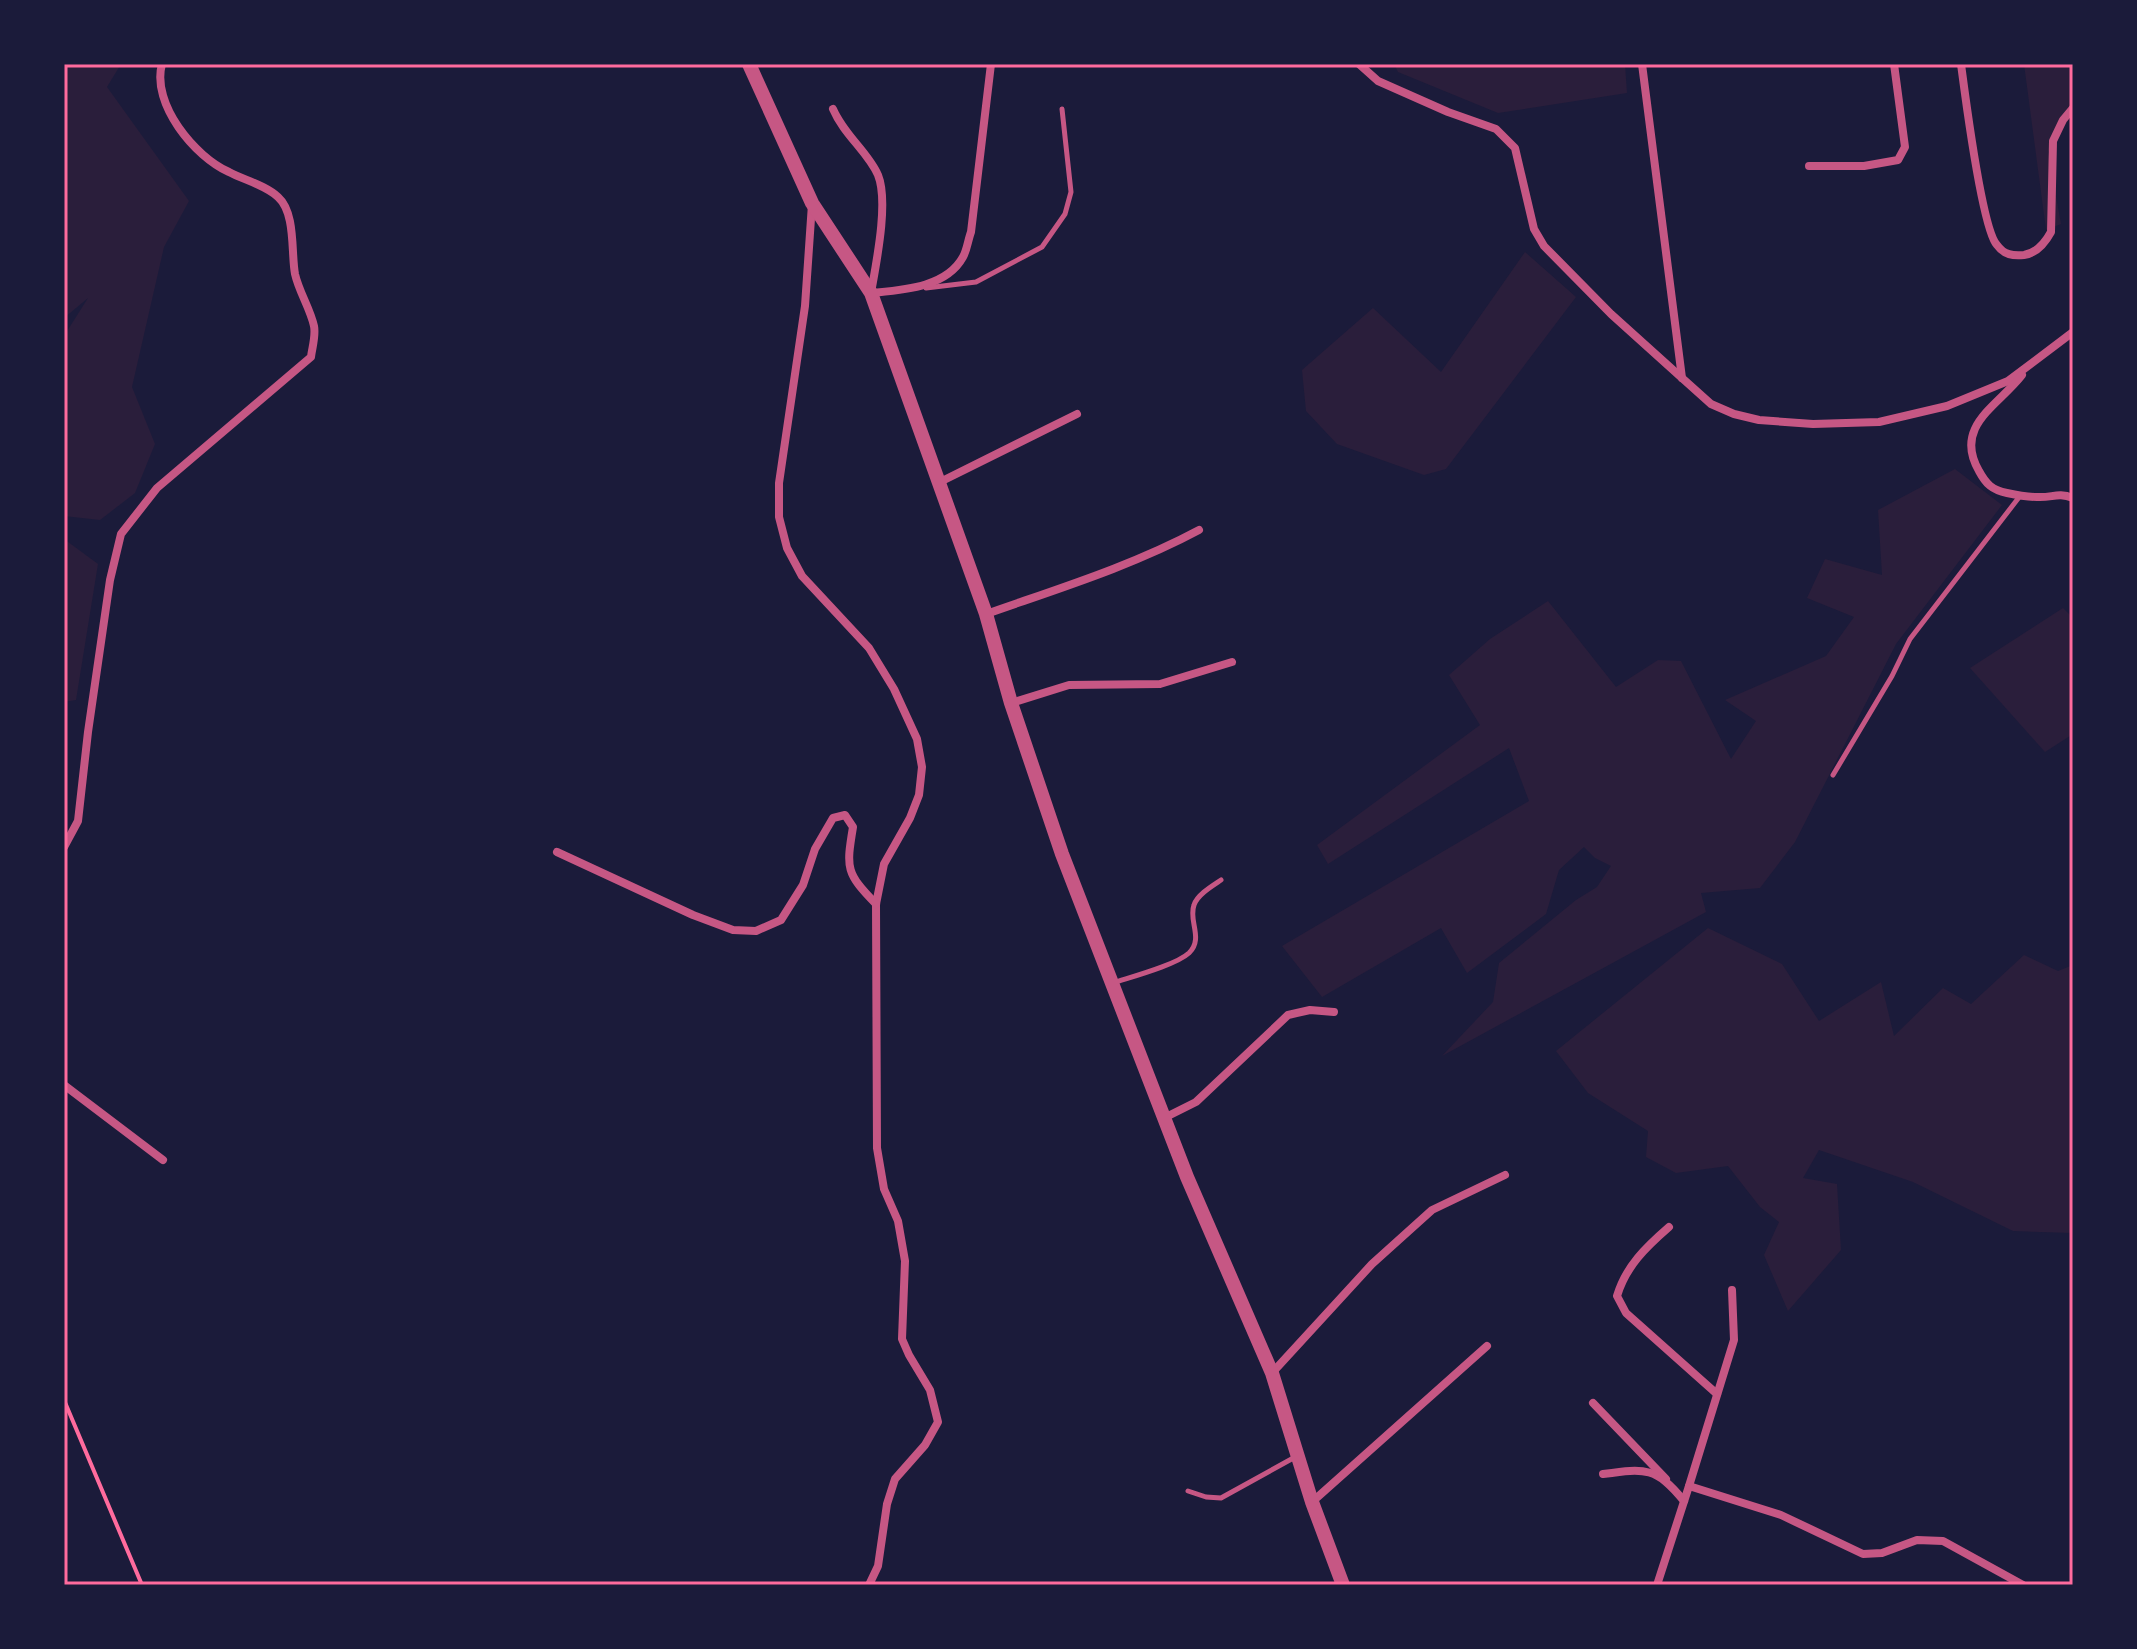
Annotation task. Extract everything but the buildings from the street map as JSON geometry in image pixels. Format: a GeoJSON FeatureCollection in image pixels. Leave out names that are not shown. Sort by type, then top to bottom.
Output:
{"type":"FeatureCollection","features":[{"type":"Feature","properties":{"kind":"street"},"geometry":{"type":"LineString","coordinates":[[64,847],[78,821],[110,580],[121,534],[157,488],[311,357],[313,343],[314,329],[295,275],[291,227],[280,198],[254,182],[226,172],[200,154],[172,117],[162,90],[162,64]]}},
{"type":"Feature","properties":{"kind":"street"},"geometry":{"type":"LineString","coordinates":[[749,64],[812,203],[871,293],[986,614],[1011,703],[1062,854],[1187,1177],[1272,1373],[1312,1502],[1343,1585]]}},
{"type":"Feature","properties":{"kind":"street"},"geometry":{"type":"LineString","coordinates":[[871,293],[914,289],[949,274],[964,257],[971,232],[991,64]]}},
{"type":"Feature","properties":{"kind":"street"},"geometry":{"type":"LineString","coordinates":[[1359,64],[1378,81],[1496,129],[1515,148],[1534,229],[1544,246],[1611,314],[1711,404],[1734,414],[1759,420],[1813,424],[1879,422],[1947,406],[2008,381],[2073,332]]}},
{"type":"Feature","properties":{"kind":"street"},"geometry":{"type":"LineString","coordinates":[[1642,64],[1682,378]]}},
{"type":"Feature","properties":{"kind":"street"},"geometry":{"type":"LineString","coordinates":[[1809,166],[1864,166],[1898,160],[1905,147],[1894,64]]}},
{"type":"Feature","properties":{"kind":"street"},"geometry":{"type":"LineString","coordinates":[[1961,64],[1985,221],[1997,247],[2011,256],[2029,254],[2043,245],[2051,232],[2053,141],[2073,108]]}},
{"type":"Feature","properties":{"kind":"street"},"geometry":{"type":"LineString","coordinates":[[833,109],[841,127],[879,176],[882,210],[871,293]]}},
{"type":"Feature","properties":{"kind":"street"},"geometry":{"type":"LineString","coordinates":[[812,203],[805,306],[779,483],[779,517],[787,548],[802,576],[869,648],[894,689],[917,739],[922,767],[919,795],[884,864],[876,904],[877,1148],[884,1189],[898,1221],[905,1261],[902,1339],[930,1390],[938,1422],[925,1445],[895,1479],[887,1504],[878,1566],[869,1585]]}},
{"type":"Feature","properties":{"kind":"street"},"geometry":{"type":"LineString","coordinates":[[2024,371],[1978,422],[1972,437],[1971,454],[1987,485],[2002,492],[2040,497],[2060,493],[2073,498]]}},
{"type":"Feature","properties":{"kind":"street"},"geometry":{"type":"LineString","coordinates":[[937,483],[1077,414]]}},
{"type":"Feature","properties":{"kind":"street"},"geometry":{"type":"LineString","coordinates":[[986,614],[1079,581],[1199,530]]}},
{"type":"Feature","properties":{"kind":"street"},"geometry":{"type":"LineString","coordinates":[[1011,703],[1069,685],[1160,684],[1232,662]]}},
{"type":"Feature","properties":{"kind":"street"},"geometry":{"type":"LineString","coordinates":[[557,852],[693,915],[733,930],[756,931],[781,920],[803,885],[825,829],[833,818],[845,815],[853,827],[847,860],[854,881],[876,904]]}},
{"type":"Feature","properties":{"kind":"street"},"geometry":{"type":"LineString","coordinates":[[1164,1118],[1196,1102],[1288,1015],[1310,1010],[1334,1012]]}},
{"type":"Feature","properties":{"kind":"street"},"geometry":{"type":"LineString","coordinates":[[64,1085],[163,1160]]}},
{"type":"Feature","properties":{"kind":"street"},"geometry":{"type":"LineString","coordinates":[[1272,1373],[1372,1264],[1432,1210],[1505,1175]]}},
{"type":"Feature","properties":{"kind":"street"},"geometry":{"type":"LineString","coordinates":[[1669,1227],[1642,1251],[1622,1280],[1617,1296],[1626,1313],[1717,1394]]}},
{"type":"Feature","properties":{"kind":"street"},"geometry":{"type":"LineString","coordinates":[[1657,1585],[1734,1340],[1732,1290]]}},
{"type":"Feature","properties":{"kind":"street"},"geometry":{"type":"LineString","coordinates":[[1312,1502],[1487,1346]]}},
{"type":"Feature","properties":{"kind":"street"},"geometry":{"type":"LineString","coordinates":[[1593,1403],[1684,1501]]}},
{"type":"Feature","properties":{"kind":"street"},"geometry":{"type":"LineString","coordinates":[[1603,1474],[1635,1470],[1666,1479]]}},
{"type":"Feature","properties":{"kind":"street"},"geometry":{"type":"LineString","coordinates":[[1689,1486],[1781,1515],[1863,1554],[1882,1553],[1917,1540],[1943,1541],[2023,1585]]}},
{"type":"Feature","properties":{"kind":"lane"},"geometry":{"type":"LineString","coordinates":[[914,289],[976,282],[1042,247],[1065,214],[1071,192],[1062,109]]}},
{"type":"Feature","properties":{"kind":"lane"},"geometry":{"type":"LineString","coordinates":[[1833,775],[1892,676],[1910,639],[2020,495]]}},
{"type":"Feature","properties":{"kind":"lane"},"geometry":{"type":"LineString","coordinates":[[1112,984],[1189,953],[1197,938],[1192,912],[1194,902],[1221,880]]}},
{"type":"Feature","properties":{"kind":"lane"},"geometry":{"type":"LineString","coordinates":[[1188,1491],[1221,1498],[1298,1455]]}},
{"type":"Feature","properties":{"kind":"path"},"geometry":{"type":"LineString","coordinates":[[64,1400],[142,1585]]}},
{"type":"Feature","properties":{"kind":"shaded area"},"geometry":{"type":"Polygon","coordinates":[[[64,64],[121,64],[107,87],[189,201],[164,247],[132,387],[155,444],[135,493],[100,520],[64,516],[64,336],[88,298],[64,318],[64,64]]]}},
{"type":"Feature","properties":{"kind":"shaded area"},"geometry":{"type":"Polygon","coordinates":[[[1394,64],[1625,64],[1627,93],[1498,113],[1398,72],[1394,64]]]}},
{"type":"Feature","properties":{"kind":"shaded area"},"geometry":{"type":"Polygon","coordinates":[[[2024,64],[2073,64],[2073,113],[2048,152],[2061,224],[2046,230],[2024,64]]]}},
{"type":"Feature","properties":{"kind":"shaded area"},"geometry":{"type":"Polygon","coordinates":[[[1525,252],[1576,297],[1446,469],[1424,475],[1337,444],[1306,411],[1302,370],[1373,308],[1441,372],[1525,252]]]}},
{"type":"Feature","properties":{"kind":"shaded area"},"geometry":{"type":"Polygon","coordinates":[[[1955,469],[2002,505],[1896,644],[1795,842],[1760,888],[1701,893],[1706,912],[1442,1056],[1493,1002],[1499,963],[1576,900],[1597,887],[1611,866],[1595,858],[1584,847],[1559,870],[1546,914],[1467,973],[1441,928],[1322,997],[1282,946],[1529,801],[1509,748],[1328,864],[1317,845],[1480,725],[1449,675],[1490,639],[1548,601],[1616,687],[1658,660],[1681,661],[1731,759],[1756,721],[1725,700],[1826,656],[1854,617],[1807,598],[1825,559],[1882,575],[1878,510],[1955,469]]]}},
{"type":"Feature","properties":{"kind":"shaded area"},"geometry":{"type":"Polygon","coordinates":[[[64,539],[98,564],[76,700],[64,702],[64,539]]]}},
{"type":"Feature","properties":{"kind":"shaded area"},"geometry":{"type":"Polygon","coordinates":[[[2063,608],[2073,618],[2073,734],[2045,752],[1970,668],[2063,608]]]}},
{"type":"Feature","properties":{"kind":"shaded area"},"geometry":{"type":"Polygon","coordinates":[[[1708,928],[1782,964],[1819,1021],[1881,982],[1894,1036],[1943,988],[1971,1004],[2024,955],[2058,971],[2073,965],[2073,1233],[2013,1231],[1913,1182],[1819,1150],[1803,1178],[1837,1184],[1841,1250],[1788,1311],[1764,1255],[1779,1222],[1760,1207],[1728,1166],[1676,1173],[1646,1157],[1648,1131],[1588,1093],[1556,1051],[1708,928]]]}}]}
